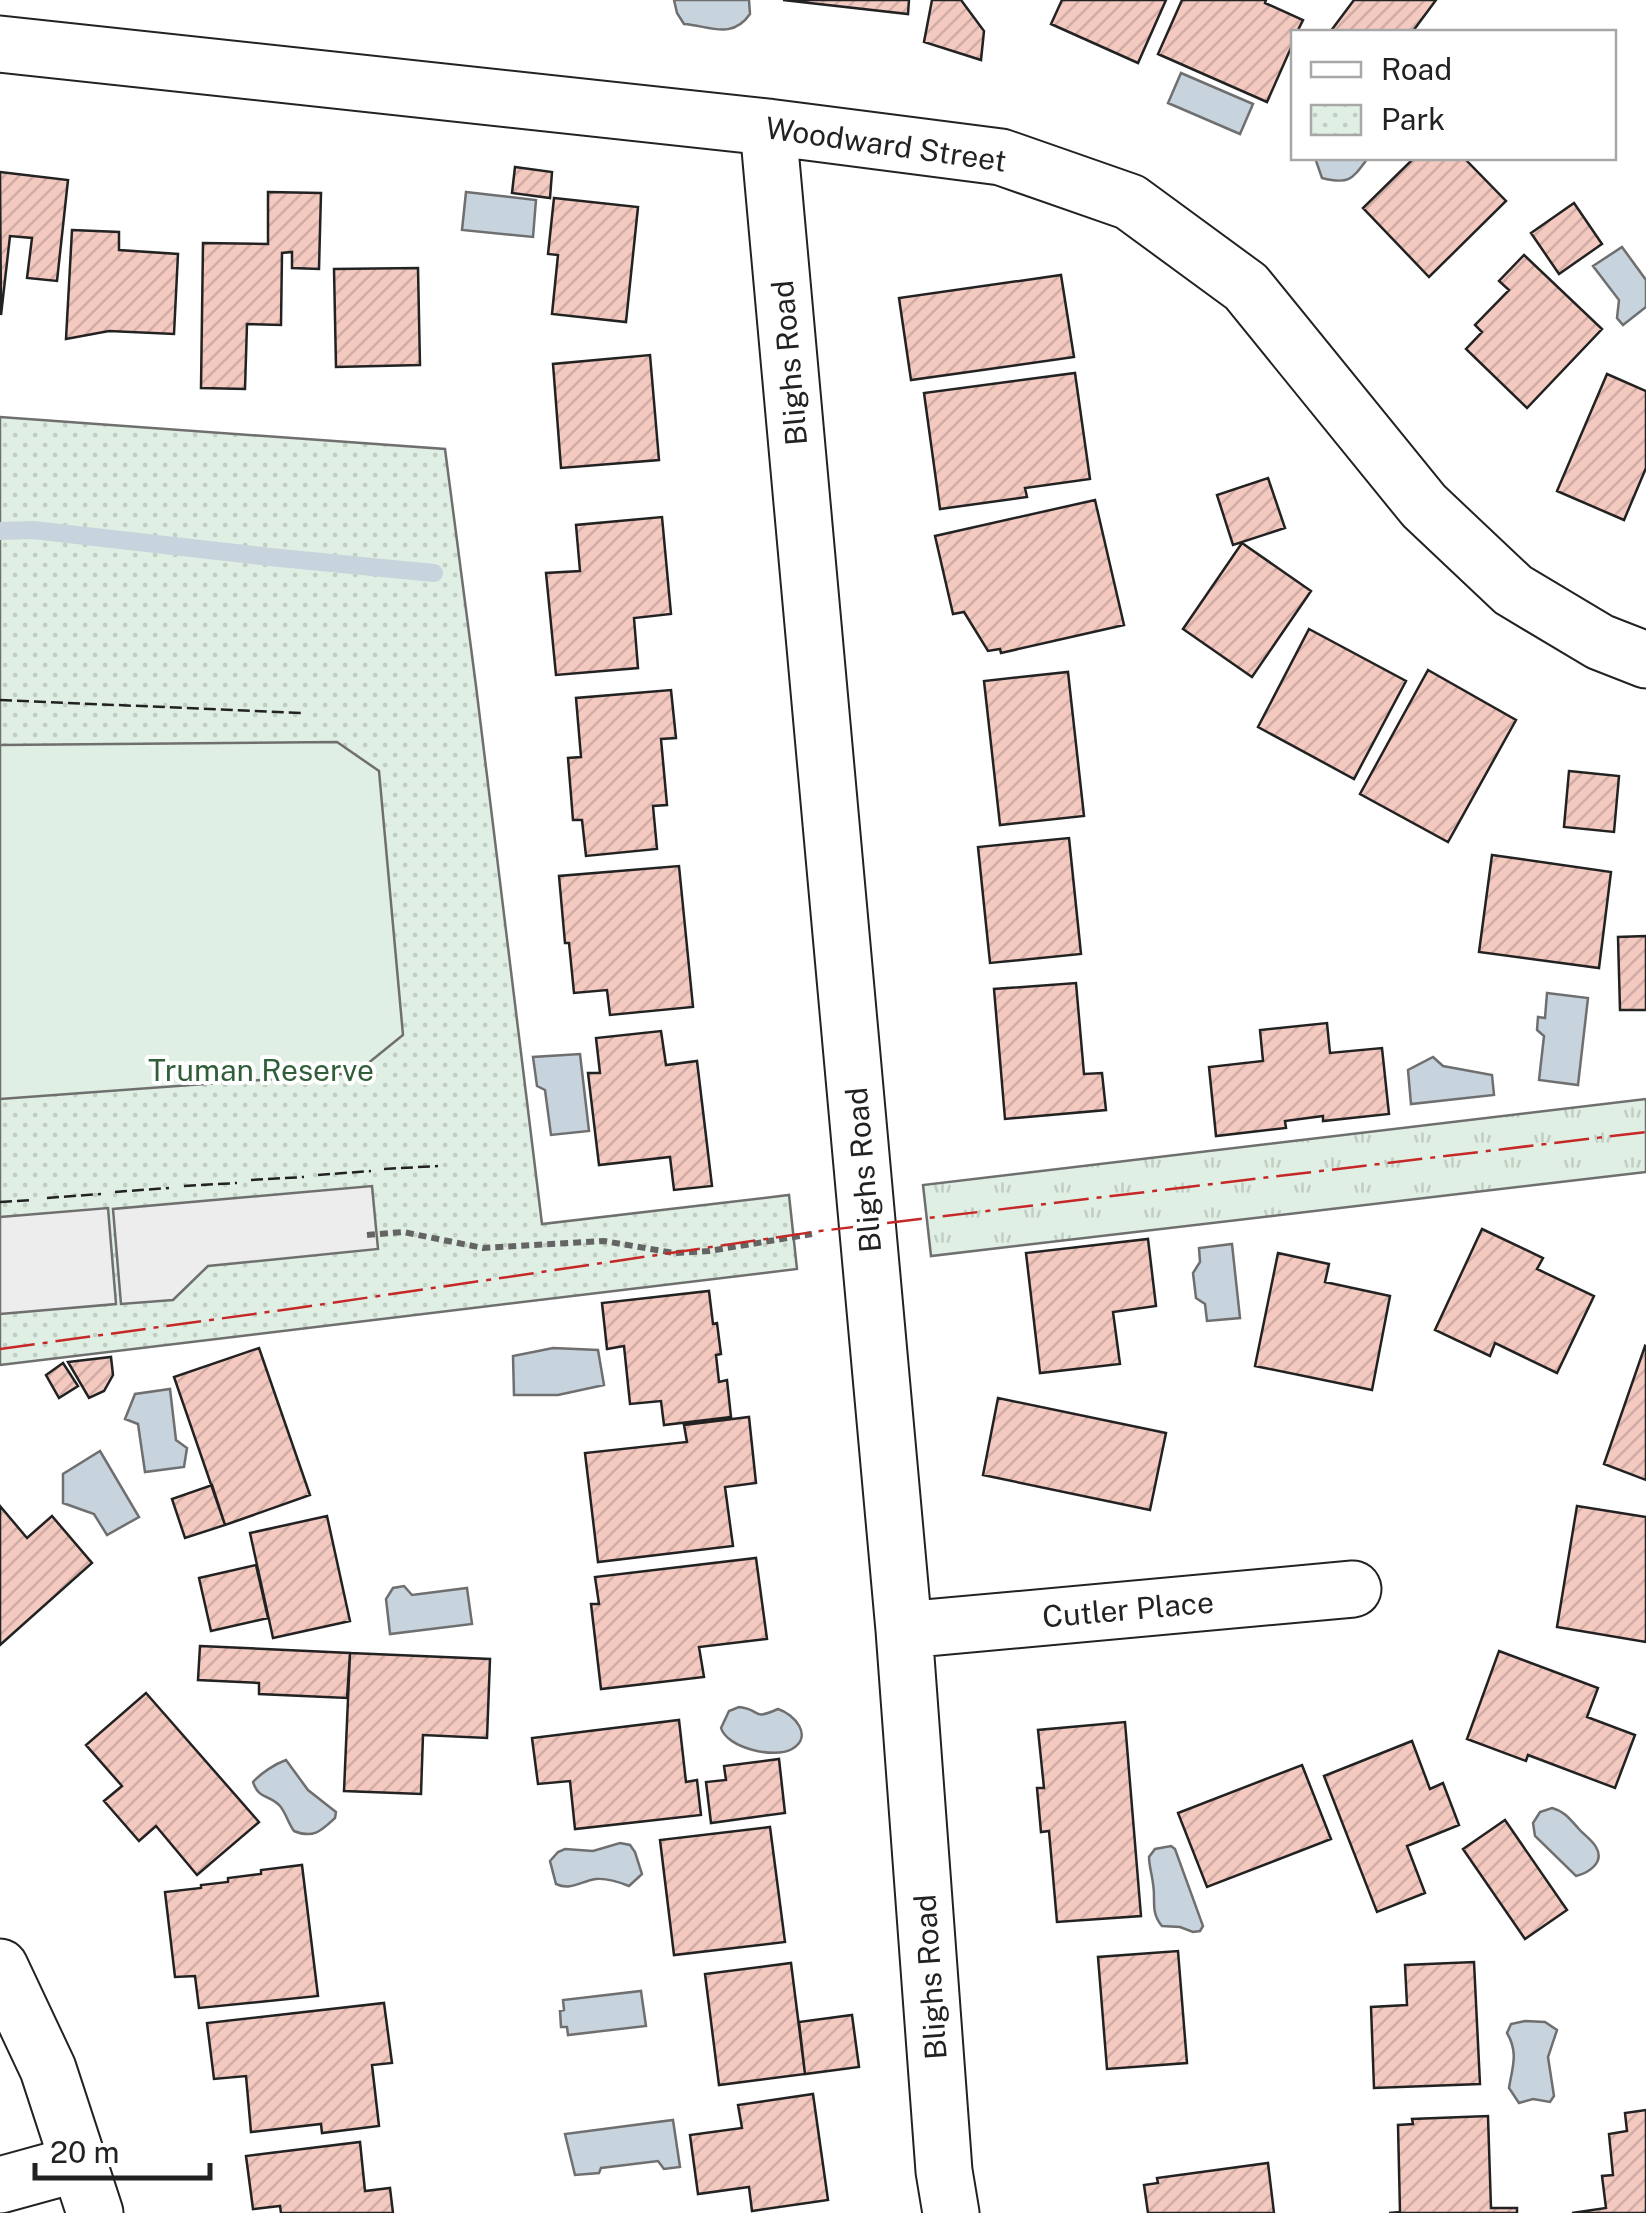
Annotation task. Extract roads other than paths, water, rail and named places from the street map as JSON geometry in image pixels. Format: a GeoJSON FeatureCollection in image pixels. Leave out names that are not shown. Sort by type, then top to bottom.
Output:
{"type":"FeatureCollection","features":[{"type":"Feature","properties":{"kind":"street","name":"Woodward Street"},"geometry":{"type":"LineString","coordinates":[[0,44],[768,127],[1001,157],[1130,202],[1246,287],[1424,506],[1513,590],[1600,642],[1646,660]]}},
{"type":"Feature","properties":{"kind":"street","name":"Blighs Road"},"geometry":{"type":"LineString","coordinates":[[768,127],[904,1630],[944,2171],[951,2213]]}},
{"type":"Feature","properties":{"kind":"street","name":"Cutler Place"},"geometry":{"type":"LineString","coordinates":[[904,1630],[1353,1589]]}},
{"type":"Feature","properties":{"kind":"street"},"geometry":{"type":"LineString","coordinates":[[0,1967],[48,2069],[88,2188],[0,2186]]}},
{"type":"Feature","properties":{"kind":"waterway"},"geometry":{"type":"LineString","coordinates":[[0,531],[33,530],[434,573]]}},
{"type":"Feature","properties":{"kind":"park label","name":"Truman Reserve"},"geometry":{"type":"Point","coordinates":[261,1070]}}]}
